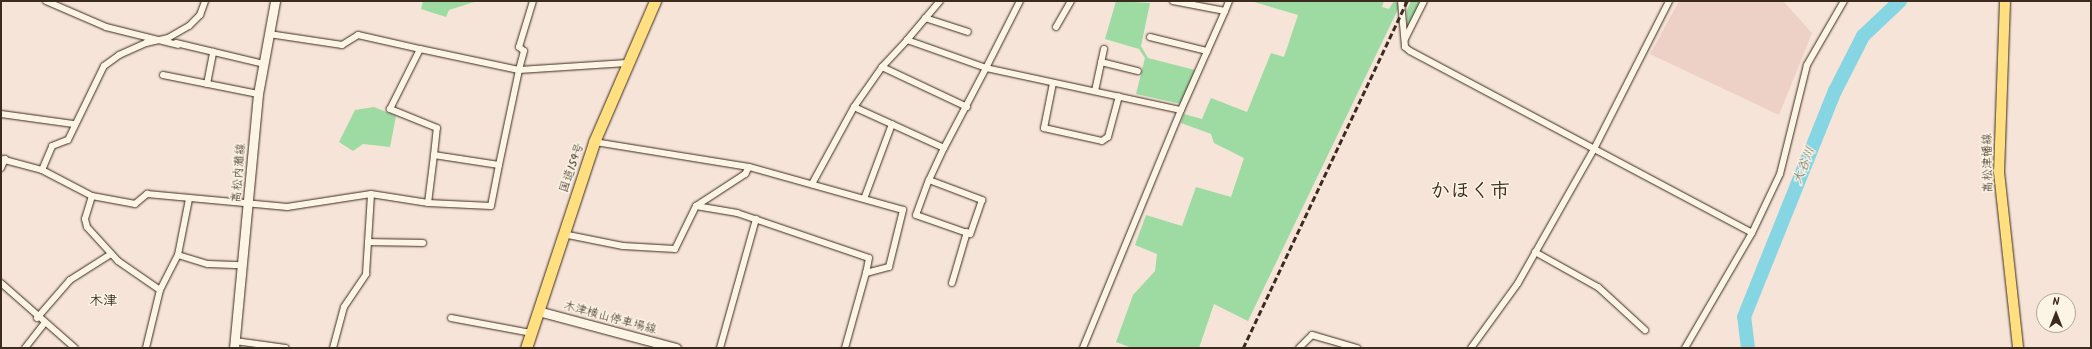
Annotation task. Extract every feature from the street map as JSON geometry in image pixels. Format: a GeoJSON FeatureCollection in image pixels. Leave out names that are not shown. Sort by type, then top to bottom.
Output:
{"type":"FeatureCollection","features":[{"type":"Feature","properties":{"kind":"highway","name":"国道159号"},"geometry":{"type":"LineString","coordinates":[[526,348],[594,142],[655,1]]}},
{"type":"Feature","properties":{"kind":"main road","name":"高松内灘線"},"geometry":{"type":"LineString","coordinates":[[235,345],[241,265],[258,94],[275,1]]}},
{"type":"Feature","properties":{"kind":"main road","name":"高松津幡線"},"geometry":{"type":"LineString","coordinates":[[2005,1],[1999,172],[2018,348]]}},
{"type":"Feature","properties":{"kind":"main road","name":"木津横山停車場線"},"geometry":{"type":"LineString","coordinates":[[538,311],[676,348]]}},
{"type":"Feature","properties":{"kind":"street"},"geometry":{"type":"LineString","coordinates":[[46,1],[106,27],[154,41],[213,52],[264,64]]}},
{"type":"Feature","properties":{"kind":"street"},"geometry":{"type":"LineString","coordinates":[[42,170],[52,146],[68,140],[73,124],[104,66],[119,55],[154,41],[168,38],[196,20],[204,1]]}},
{"type":"Feature","properties":{"kind":"street"},"geometry":{"type":"LineString","coordinates":[[1,168],[3,159],[42,170],[92,196],[135,204],[147,194],[189,200],[248,201],[287,206],[371,194],[428,203],[491,206],[524,51],[519,47],[520,40],[532,1]]}},
{"type":"Feature","properties":{"kind":"street"},"geometry":{"type":"LineString","coordinates":[[812,184],[854,107],[882,67],[940,1]]}},
{"type":"Feature","properties":{"kind":"street"},"geometry":{"type":"LineString","coordinates":[[916,215],[944,148],[967,107],[1020,1]]}},
{"type":"Feature","properties":{"kind":"street"},"geometry":{"type":"LineString","coordinates":[[1056,27],[1071,1]]}},
{"type":"Feature","properties":{"kind":"street"},"geometry":{"type":"LineString","coordinates":[[1173,1],[1225,11]]}},
{"type":"Feature","properties":{"kind":"street"},"geometry":{"type":"LineString","coordinates":[[1083,348],[1228,1]]}},
{"type":"Feature","properties":{"kind":"street"},"geometry":{"type":"LineString","coordinates":[[1401,1],[1405,47],[1410,51],[1752,233]]}},
{"type":"Feature","properties":{"kind":"street"},"geometry":{"type":"LineString","coordinates":[[1405,40],[1424,1]]}},
{"type":"Feature","properties":{"kind":"street"},"geometry":{"type":"LineString","coordinates":[[1471,348],[1518,283],[1594,149],[1668,1]]}},
{"type":"Feature","properties":{"kind":"street"},"geometry":{"type":"LineString","coordinates":[[1684,348],[1752,233],[1780,174],[1808,65],[1844,1]]}},
{"type":"Feature","properties":{"kind":"street"},"geometry":{"type":"LineString","coordinates":[[925,18],[968,32]]}},
{"type":"Feature","properties":{"kind":"street"},"geometry":{"type":"LineString","coordinates":[[269,34],[342,44],[358,35],[420,50],[519,70],[627,63]]}},
{"type":"Feature","properties":{"kind":"street"},"geometry":{"type":"LineString","coordinates":[[1150,37],[1207,51]]}},
{"type":"Feature","properties":{"kind":"street"},"geometry":{"type":"LineString","coordinates":[[168,38],[178,45]]}},
{"type":"Feature","properties":{"kind":"street"},"geometry":{"type":"LineString","coordinates":[[907,40],[986,68],[1182,110]]}},
{"type":"Feature","properties":{"kind":"street"},"geometry":{"type":"LineString","coordinates":[[1095,91],[1104,49]]}},
{"type":"Feature","properties":{"kind":"street"},"geometry":{"type":"LineString","coordinates":[[420,50],[390,109],[437,128],[428,203]]}},
{"type":"Feature","properties":{"kind":"street"},"geometry":{"type":"LineString","coordinates":[[207,84],[213,52]]}},
{"type":"Feature","properties":{"kind":"street"},"geometry":{"type":"LineString","coordinates":[[1101,62],[1138,71]]}},
{"type":"Feature","properties":{"kind":"street"},"geometry":{"type":"LineString","coordinates":[[882,67],[967,107]]}},
{"type":"Feature","properties":{"kind":"street"},"geometry":{"type":"LineString","coordinates":[[164,75],[258,94]]}},
{"type":"Feature","properties":{"kind":"street"},"geometry":{"type":"LineString","coordinates":[[1054,83],[1044,128],[1102,141],[1108,137],[1119,96]]}},
{"type":"Feature","properties":{"kind":"street"},"geometry":{"type":"LineString","coordinates":[[854,107],[944,148]]}},
{"type":"Feature","properties":{"kind":"street"},"geometry":{"type":"LineString","coordinates":[[1,114],[73,124]]}},
{"type":"Feature","properties":{"kind":"street"},"geometry":{"type":"LineString","coordinates":[[864,199],[892,124]]}},
{"type":"Feature","properties":{"kind":"street"},"geometry":{"type":"LineString","coordinates":[[594,142],[749,167],[903,210],[970,234],[982,200],[930,180]]}},
{"type":"Feature","properties":{"kind":"street"},"geometry":{"type":"LineString","coordinates":[[434,155],[499,165]]}},
{"type":"Feature","properties":{"kind":"street"},"geometry":{"type":"LineString","coordinates":[[563,234],[623,246],[675,249],[696,206],[745,174],[749,167]]}},
{"type":"Feature","properties":{"kind":"street"},"geometry":{"type":"LineString","coordinates":[[333,348],[344,307],[366,274],[371,194]]}},
{"type":"Feature","properties":{"kind":"street"},"geometry":{"type":"LineString","coordinates":[[92,196],[85,219],[87,226],[112,254],[160,290]]}},
{"type":"Feature","properties":{"kind":"street"},"geometry":{"type":"LineString","coordinates":[[146,348],[160,290],[178,255],[189,200]]}},
{"type":"Feature","properties":{"kind":"street"},"geometry":{"type":"LineString","coordinates":[[696,206],[756,219],[870,258],[845,348]]}},
{"type":"Feature","properties":{"kind":"street"},"geometry":{"type":"LineString","coordinates":[[866,273],[889,267],[903,210]]}},
{"type":"Feature","properties":{"kind":"street"},"geometry":{"type":"LineString","coordinates":[[720,348],[756,219]]}},
{"type":"Feature","properties":{"kind":"street"},"geometry":{"type":"LineString","coordinates":[[952,283],[967,232]]}},
{"type":"Feature","properties":{"kind":"street"},"geometry":{"type":"LineString","coordinates":[[368,242],[423,243]]}},
{"type":"Feature","properties":{"kind":"street"},"geometry":{"type":"LineString","coordinates":[[1535,252],[1598,287],[1645,330]]}},
{"type":"Feature","properties":{"kind":"street"},"geometry":{"type":"LineString","coordinates":[[37,318],[70,280],[112,254]]}},
{"type":"Feature","properties":{"kind":"street"},"geometry":{"type":"LineString","coordinates":[[178,255],[208,264],[241,265]]}},
{"type":"Feature","properties":{"kind":"street"},"geometry":{"type":"LineString","coordinates":[[1,283],[37,318],[75,348]]}},
{"type":"Feature","properties":{"kind":"street"},"geometry":{"type":"LineString","coordinates":[[452,318],[531,333]]}},
{"type":"Feature","properties":{"kind":"street"},"geometry":{"type":"LineString","coordinates":[[25,348],[44,324]]}},
{"type":"Feature","properties":{"kind":"street"},"geometry":{"type":"LineString","coordinates":[[1299,348],[1312,335],[1356,348]]}},
{"type":"Feature","properties":{"kind":"street"},"geometry":{"type":"LineString","coordinates":[[235,345],[286,348]]}},
{"type":"Feature","properties":{"kind":"shaded area"},"geometry":{"type":"Polygon","coordinates":[[[1679,1],[1783,1],[1812,33],[1779,115],[1650,54],[1679,1]]]}},
{"type":"Feature","properties":{"kind":"green space"},"geometry":{"type":"Polygon","coordinates":[[[423,1],[477,1],[449,10],[446,17],[421,9],[423,1]]]}},
{"type":"Feature","properties":{"kind":"green space"},"geometry":{"type":"Polygon","coordinates":[[[1116,1],[1150,3],[1141,46],[1148,58],[1195,70],[1181,104],[1136,94],[1145,58],[1139,49],[1105,39],[1116,1]]]}},
{"type":"Feature","properties":{"kind":"green space"},"geometry":{"type":"Polygon","coordinates":[[[1251,1],[1384,1],[1382,7],[1389,9],[1394,1],[1400,5],[1248,321],[1214,304],[1199,348],[1132,348],[1116,342],[1133,295],[1155,271],[1157,254],[1135,245],[1146,215],[1182,226],[1196,187],[1231,197],[1244,158],[1214,143],[1211,134],[1181,123],[1184,114],[1202,119],[1211,98],[1247,112],[1271,53],[1284,57],[1298,15],[1251,1]]]}},
{"type":"Feature","properties":{"kind":"green space"},"geometry":{"type":"Polygon","coordinates":[[[1411,1],[1421,1],[1407,30],[1407,10],[1411,1]]]}},
{"type":"Feature","properties":{"kind":"green space"},"geometry":{"type":"Polygon","coordinates":[[[374,107],[396,116],[390,147],[363,144],[353,151],[339,142],[355,110],[374,107]]]}},
{"type":"Feature","properties":{"kind":"waterway","name":"大谷川"},"geometry":{"type":"LineString","coordinates":[[1748,348],[1744,317],[1835,91],[1863,36],[1900,1]]}},
{"type":"Feature","properties":{"kind":"railway"},"geometry":{"type":"LineString","coordinates":[[1243,348],[1407,1]]}},
{"type":"Feature","properties":{"kind":"district","name":"かほく市"},"geometry":{"type":"Point","coordinates":[1470,192]}},
{"type":"Feature","properties":{"kind":"district","name":"木津"},"geometry":{"type":"Point","coordinates":[103,301]}}]}
